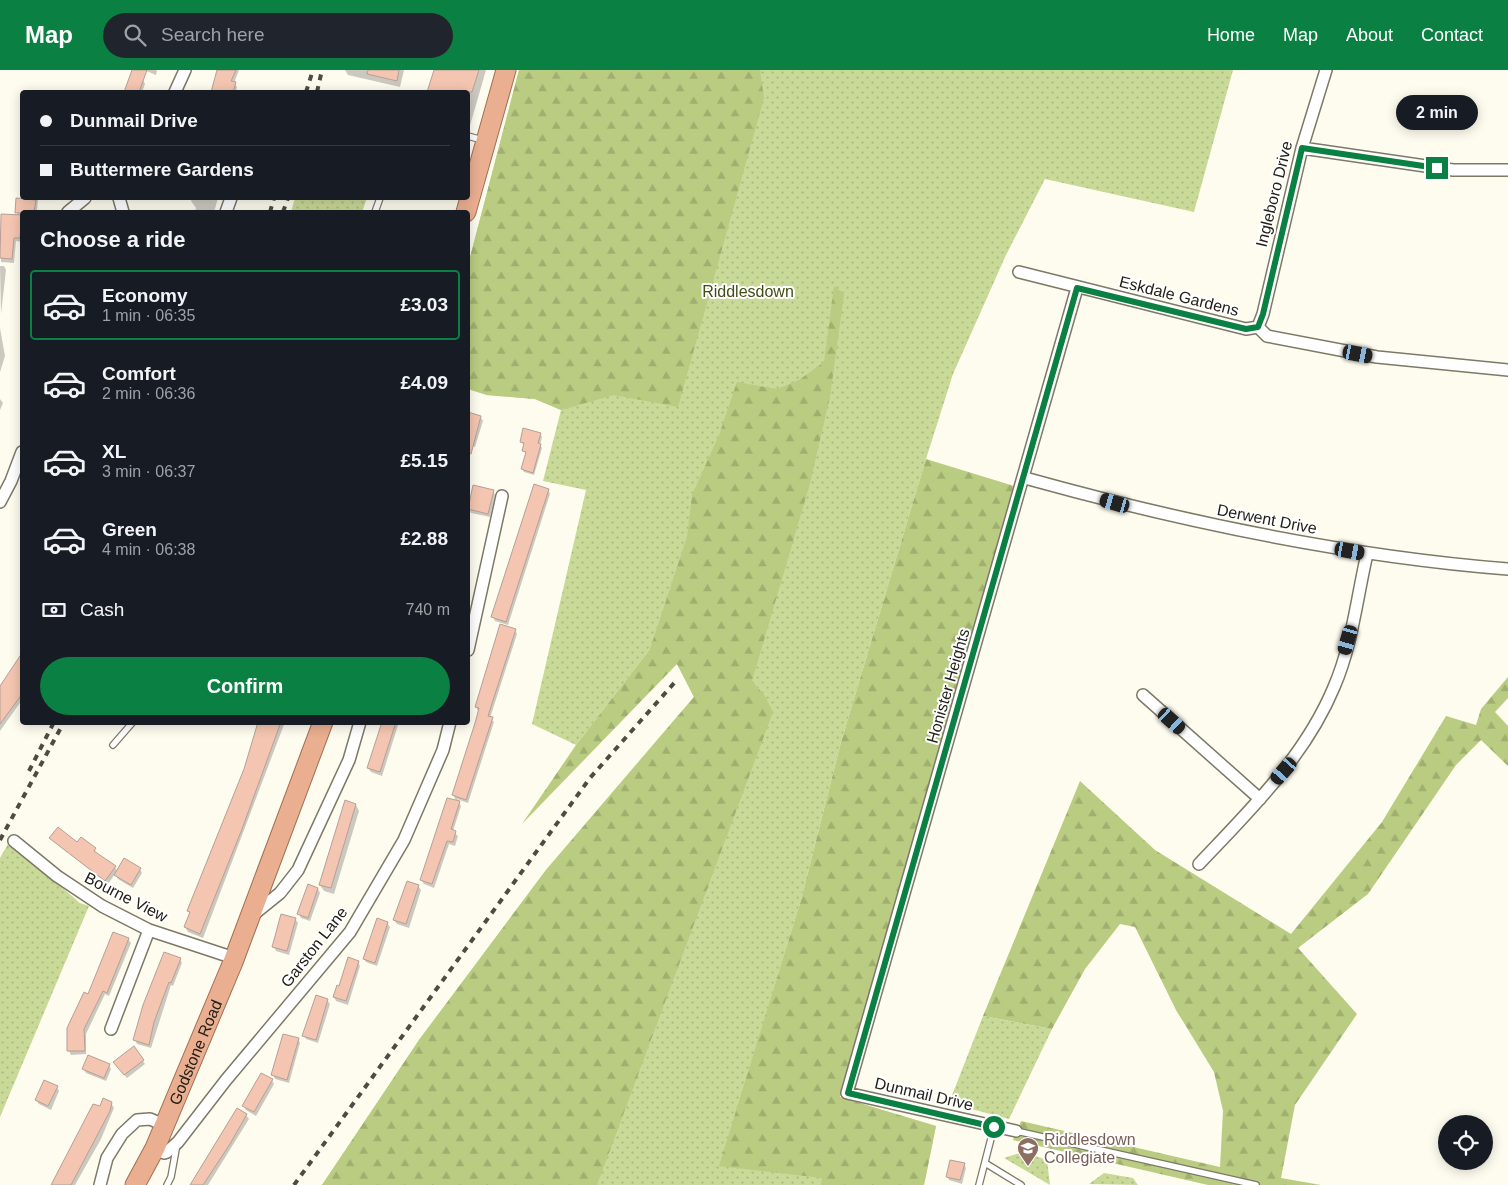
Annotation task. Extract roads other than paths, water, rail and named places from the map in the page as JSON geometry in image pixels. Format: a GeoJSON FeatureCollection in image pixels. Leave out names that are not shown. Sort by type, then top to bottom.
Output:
{"type":"FeatureCollection","features":[{"type":"Feature","properties":{"kind":"highway"},"geometry":{"type":"LineString","coordinates":[[470,198],[506,70]]}},
{"type":"Feature","properties":{"kind":"highway","name":"Godstone Road"},"geometry":{"type":"LineString","coordinates":[[135,1185],[155,1148],[233,962],[321,725]]}},
{"type":"Feature","properties":{"kind":"street"},"geometry":{"type":"LineString","coordinates":[[175,90],[185,70]]}},
{"type":"Feature","properties":{"kind":"street","name":"Ingleboro Drive"},"geometry":{"type":"LineString","coordinates":[[1258,327],[1263,314],[1302,148],[1326,70]]}},
{"type":"Feature","properties":{"kind":"street"},"geometry":{"type":"LineString","coordinates":[[1302,148],[1453,170],[1508,170]]}},
{"type":"Feature","properties":{"kind":"street"},"geometry":{"type":"LineString","coordinates":[[70,210],[83,200]]}},
{"type":"Feature","properties":{"kind":"street","name":"Eskdale Gardens"},"geometry":{"type":"LineString","coordinates":[[1020,272],[1077,288],[1246,329],[1258,327],[1267,336],[1377,357],[1508,370]]}},
{"type":"Feature","properties":{"kind":"street","name":"Honister Heights"},"geometry":{"type":"LineString","coordinates":[[848,1093],[1025,478],[1077,288]]}},
{"type":"Feature","properties":{"kind":"street"},"geometry":{"type":"LineString","coordinates":[[0,502],[12,481],[20,458]]}},
{"type":"Feature","properties":{"kind":"street","name":"Derwent Drive"},"geometry":{"type":"LineString","coordinates":[[1025,478],[1142,510],[1267,537],[1367,554],[1508,569]]}},
{"type":"Feature","properties":{"kind":"street"},"geometry":{"type":"LineString","coordinates":[[470,641],[502,496]]}},
{"type":"Feature","properties":{"kind":"street"},"geometry":{"type":"LineString","coordinates":[[1199,864],[1260,799],[1289,764],[1313,728],[1335,686],[1348,640],[1367,554]]}},
{"type":"Feature","properties":{"kind":"street"},"geometry":{"type":"LineString","coordinates":[[1143,695],[1260,799]]}},
{"type":"Feature","properties":{"kind":"street","name":"Godstone Road"},"geometry":{"type":"LineString","coordinates":[[251,916],[280,892],[298,870],[349,760],[359,725]]}},
{"type":"Feature","properties":{"kind":"street","name":"Garston Lane"},"geometry":{"type":"LineString","coordinates":[[178,1142],[226,1080],[350,932],[404,840],[443,750],[449,725]]}},
{"type":"Feature","properties":{"kind":"street","name":"Bourne View"},"geometry":{"type":"LineString","coordinates":[[14,840],[85,897],[149,930],[228,956],[233,962]]}},
{"type":"Feature","properties":{"kind":"street"},"geometry":{"type":"LineString","coordinates":[[111,1029],[149,930]]}},
{"type":"Feature","properties":{"kind":"street","name":"Dunmail Drive"},"geometry":{"type":"LineString","coordinates":[[848,1093],[1016,1131]]}},
{"type":"Feature","properties":{"kind":"street"},"geometry":{"type":"LineString","coordinates":[[100,1185],[107,1158],[122,1134],[136,1120],[150,1119],[164,1125]]}},
{"type":"Feature","properties":{"kind":"street"},"geometry":{"type":"LineString","coordinates":[[155,1148],[164,1153],[178,1142]]}},
{"type":"Feature","properties":{"kind":"lane"},"geometry":{"type":"LineString","coordinates":[[470,137],[486,142]]}},
{"type":"Feature","properties":{"kind":"lane"},"geometry":{"type":"LineString","coordinates":[[113,745],[130,725]]}},
{"type":"Feature","properties":{"kind":"lane"},"geometry":{"type":"LineString","coordinates":[[980,1185],[994,1127]]}},
{"type":"Feature","properties":{"kind":"lane","name":"Dunmail Drive"},"geometry":{"type":"LineString","coordinates":[[1016,1131],[1256,1185]]}},
{"type":"Feature","properties":{"kind":"lane","name":"Garston Lane"},"geometry":{"type":"LineString","coordinates":[[167,1185],[171,1177],[178,1142]]}},
{"type":"Feature","properties":{"kind":"lane"},"geometry":{"type":"LineString","coordinates":[[985,1163],[1021,1185]]}},
{"type":"Feature","properties":{"kind":"railway"},"geometry":{"type":"LineString","coordinates":[[307,90],[313,70]]}},
{"type":"Feature","properties":{"kind":"railway"},"geometry":{"type":"LineString","coordinates":[[317,90],[322,70]]}},
{"type":"Feature","properties":{"kind":"railway"},"geometry":{"type":"LineString","coordinates":[[271,210],[273,200]]}},
{"type":"Feature","properties":{"kind":"railway"},"geometry":{"type":"LineString","coordinates":[[284,210],[287,200]]}},
{"type":"Feature","properties":{"kind":"railway"},"geometry":{"type":"LineString","coordinates":[[294,1185],[590,778],[675,682]]}},
{"type":"Feature","properties":{"kind":"railway"},"geometry":{"type":"LineString","coordinates":[[29,771],[52,725]]}},
{"type":"Feature","properties":{"kind":"railway"},"geometry":{"type":"LineString","coordinates":[[0,840],[62,725]]}},
{"type":"Feature","properties":{"kind":"place","name":"Riddlesdown Collegiate"},"geometry":{"type":"Point","coordinates":[1028,1167]}},
{"type":"Feature","properties":{"kind":"park label","name":"Riddlesdown"},"geometry":{"type":"Point","coordinates":[748,291]}}]}
